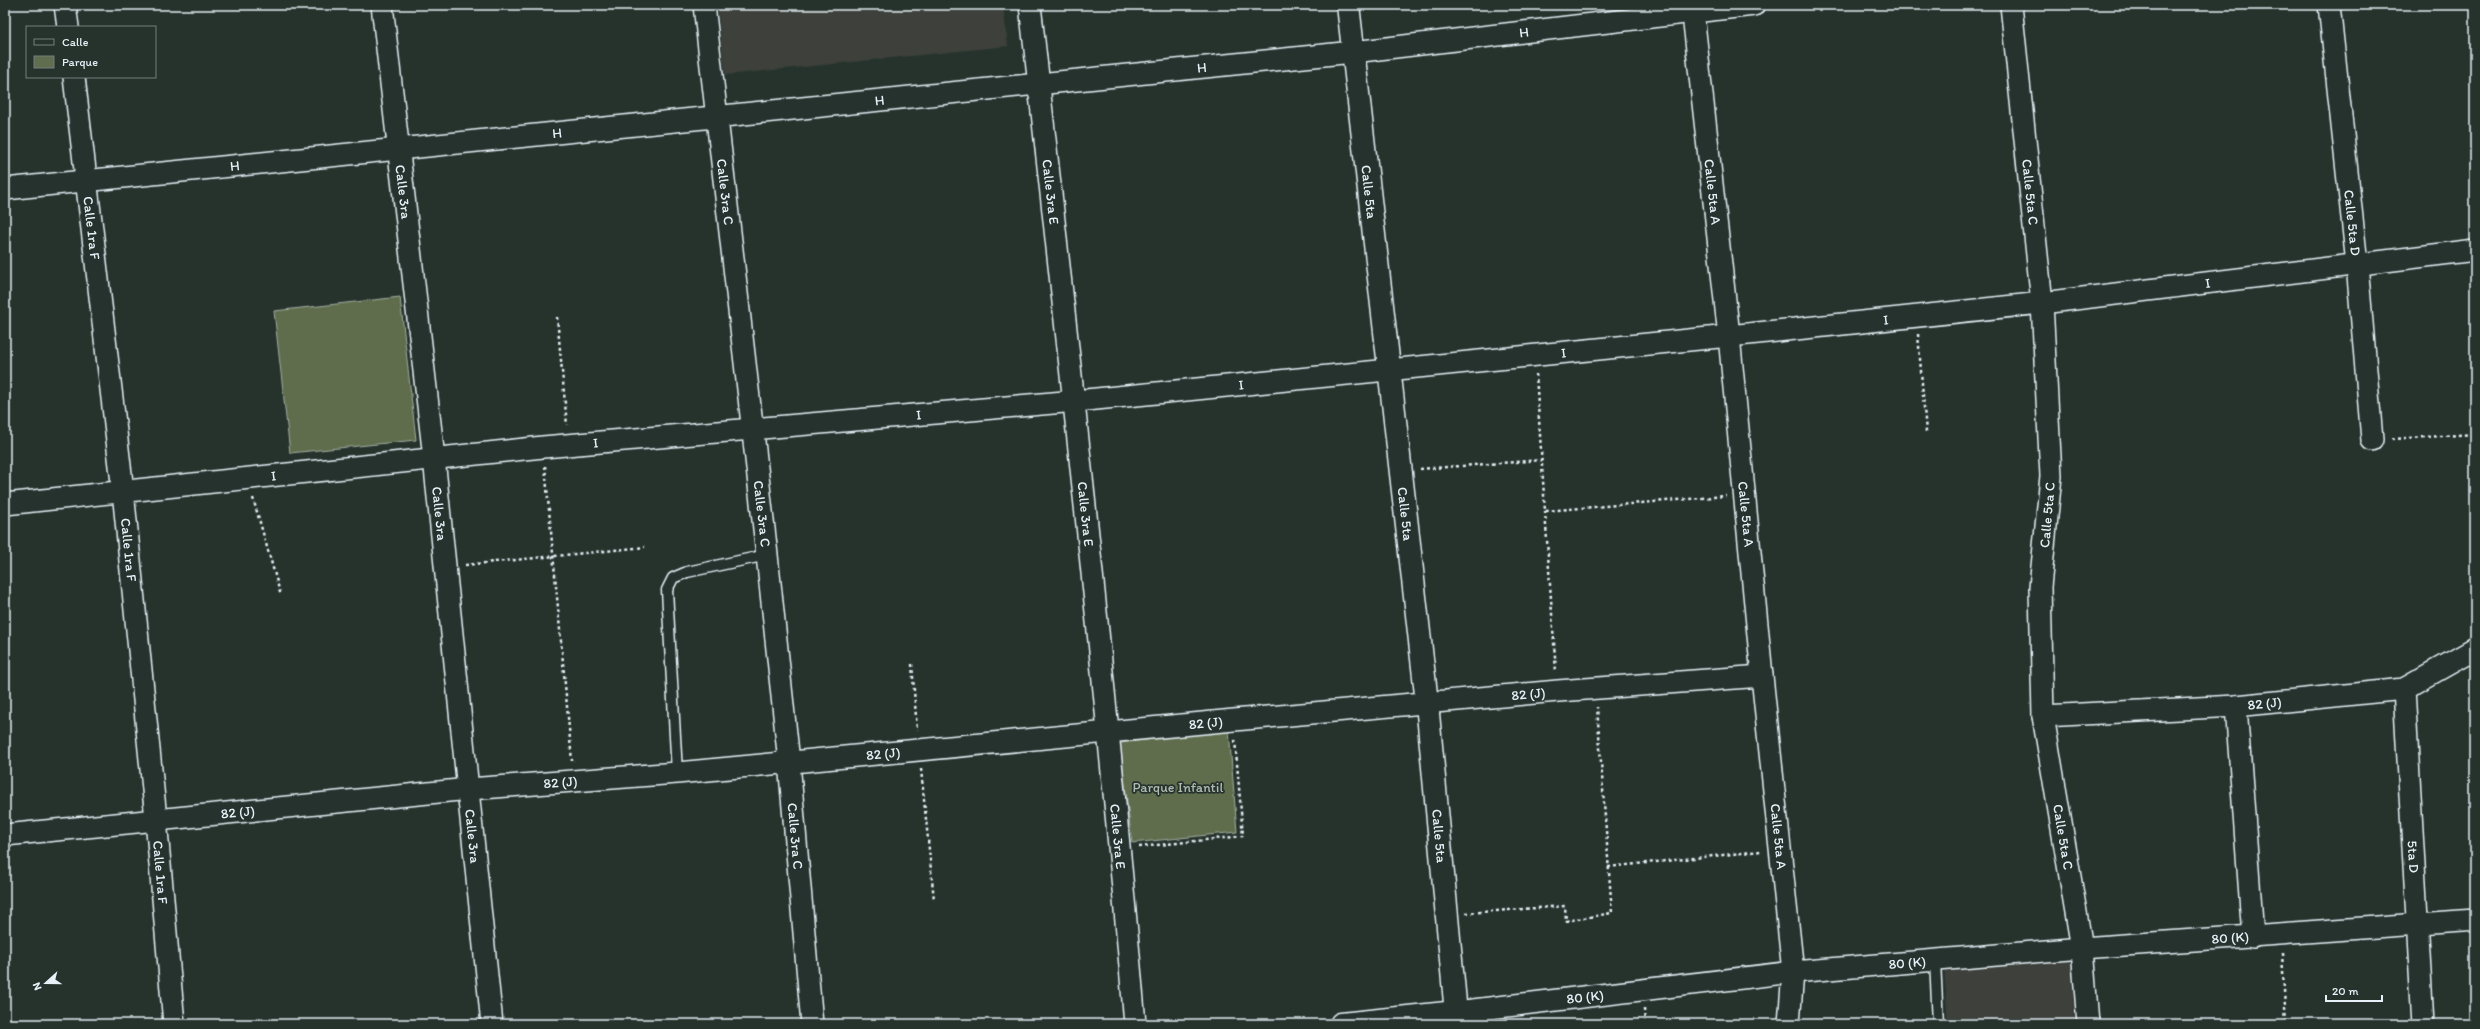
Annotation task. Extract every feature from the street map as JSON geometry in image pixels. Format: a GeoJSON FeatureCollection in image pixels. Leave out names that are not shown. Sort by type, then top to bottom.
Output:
{"type":"FeatureCollection","features":[{"type":"Feature","properties":{"kind":"street"},"geometry":{"type":"LineString","coordinates":[[65,5],[68,26]]}},
{"type":"Feature","properties":{"kind":"street","name":"Calle 3ra"},"geometry":{"type":"LineString","coordinates":[[382,5],[434,458],[492,1024]]}},
{"type":"Feature","properties":{"kind":"street","name":"Calle 3ra C"},"geometry":{"type":"LineString","coordinates":[[704,5],[753,430],[789,762],[812,1024]]}},
{"type":"Feature","properties":{"kind":"street","name":"Calle 3ra E"},"geometry":{"type":"LineString","coordinates":[[1030,5],[1076,401],[1110,732],[1135,1024]]}},
{"type":"Feature","properties":{"kind":"street","name":"Calle 5ta"},"geometry":{"type":"LineString","coordinates":[[1348,5],[1427,703],[1457,1018]]}},
{"type":"Feature","properties":{"kind":"street","name":"H"},"geometry":{"type":"LineString","coordinates":[[5,189],[716,117],[1038,82],[1353,52],[1693,8],[1754,5]]}},
{"type":"Feature","properties":{"kind":"street","name":"Calle 5ta C"},"geometry":{"type":"LineString","coordinates":[[2011,5],[2042,303],[2051,476],[2040,587],[2043,716],[2082,948],[2088,1024]]}},
{"type":"Feature","properties":{"kind":"street","name":"Calle 5ta D"},"geometry":{"type":"LineString","coordinates":[[2329,5],[2357,264],[2372,440]]}},
{"type":"Feature","properties":{"kind":"street","name":"Calle 5ta A"},"geometry":{"type":"LineString","coordinates":[[1693,8],[1729,336],[1762,676],[1794,972],[1788,1024]]}},
{"type":"Feature","properties":{"kind":"street","name":"Calle 1ra F"},"geometry":{"type":"LineString","coordinates":[[74,78],[123,491],[156,819],[174,1024]]}},
{"type":"Feature","properties":{"kind":"street","name":"I"},"geometry":{"type":"LineString","coordinates":[[5,504],[247,477],[543,447],[1076,401],[1729,336],[2042,303],[2475,250]]}},
{"type":"Feature","properties":{"kind":"street","name":"82 (J)"},"geometry":{"type":"LineString","coordinates":[[2043,716],[2236,706],[2404,689],[2475,649]]}},
{"type":"Feature","properties":{"kind":"street","name":"82 (J)"},"geometry":{"type":"LineString","coordinates":[[5,835],[469,788],[677,773],[1558,691],[1762,676]]}},
{"type":"Feature","properties":{"kind":"street","name":"5ta D"},"geometry":{"type":"LineString","coordinates":[[2404,689],[2423,1024]]}},
{"type":"Feature","properties":{"kind":"street"},"geometry":{"type":"LineString","coordinates":[[2236,706],[2254,937]]}},
{"type":"Feature","properties":{"kind":"street","name":"80 (K)"},"geometry":{"type":"LineString","coordinates":[[1341,1024],[1457,1018],[1794,972],[2082,948],[2418,926],[2475,920]]}},
{"type":"Feature","properties":{"kind":"lane"},"geometry":{"type":"LineString","coordinates":[[677,773],[667,590],[673,578],[687,572],[767,555]]}},
{"type":"Feature","properties":{"kind":"lane"},"geometry":{"type":"LineString","coordinates":[[1935,960],[1938,1024]]}},
{"type":"Feature","properties":{"kind":"path"},"geometry":{"type":"LineString","coordinates":[[1916,316],[1926,432]]}},
{"type":"Feature","properties":{"kind":"path"},"geometry":{"type":"LineString","coordinates":[[557,317],[568,445]]}},
{"type":"Feature","properties":{"kind":"path"},"geometry":{"type":"LineString","coordinates":[[1534,355],[1558,691]]}},
{"type":"Feature","properties":{"kind":"path"},"geometry":{"type":"LineString","coordinates":[[2372,440],[2475,434]]}},
{"type":"Feature","properties":{"kind":"path"},"geometry":{"type":"LineString","coordinates":[[543,447],[574,781]]}},
{"type":"Feature","properties":{"kind":"path"},"geometry":{"type":"LineString","coordinates":[[1401,471],[1542,460]]}},
{"type":"Feature","properties":{"kind":"path"},"geometry":{"type":"LineString","coordinates":[[247,477],[281,596]]}},
{"type":"Feature","properties":{"kind":"path"},"geometry":{"type":"LineString","coordinates":[[1545,511],[1745,495]]}},
{"type":"Feature","properties":{"kind":"path"},"geometry":{"type":"LineString","coordinates":[[445,567],[645,547]]}},
{"type":"Feature","properties":{"kind":"path"},"geometry":{"type":"LineString","coordinates":[[912,664],[934,900]]}},
{"type":"Feature","properties":{"kind":"path"},"geometry":{"type":"LineString","coordinates":[[1448,914],[1565,906],[1566,921],[1612,913],[1596,689]]}},
{"type":"Feature","properties":{"kind":"path"},"geometry":{"type":"LineString","coordinates":[[1120,849],[1242,836],[1234,720]]}},
{"type":"Feature","properties":{"kind":"path"},"geometry":{"type":"LineString","coordinates":[[1608,867],[1781,849]]}},
{"type":"Feature","properties":{"kind":"path"},"geometry":{"type":"LineString","coordinates":[[2281,935],[2286,1024]]}},
{"type":"Feature","properties":{"kind":"shaded area"},"geometry":{"type":"Polygon","coordinates":[[[717,5],[1003,5],[1008,46],[725,75],[717,5]]]}},
{"type":"Feature","properties":{"kind":"shaded area"},"geometry":{"type":"Polygon","coordinates":[[[2071,960],[2075,1024],[1948,1024],[1944,967],[2071,960]]]}},
{"type":"Feature","properties":{"kind":"green space"},"geometry":{"type":"Polygon","coordinates":[[[400,297],[416,440],[290,453],[274,311],[400,297]]]}},
{"type":"Feature","properties":{"kind":"green space","name":"Parque Infantil"},"geometry":{"type":"Polygon","coordinates":[[[1229,730],[1237,832],[1132,843],[1120,743],[1229,730]]]}}]}
